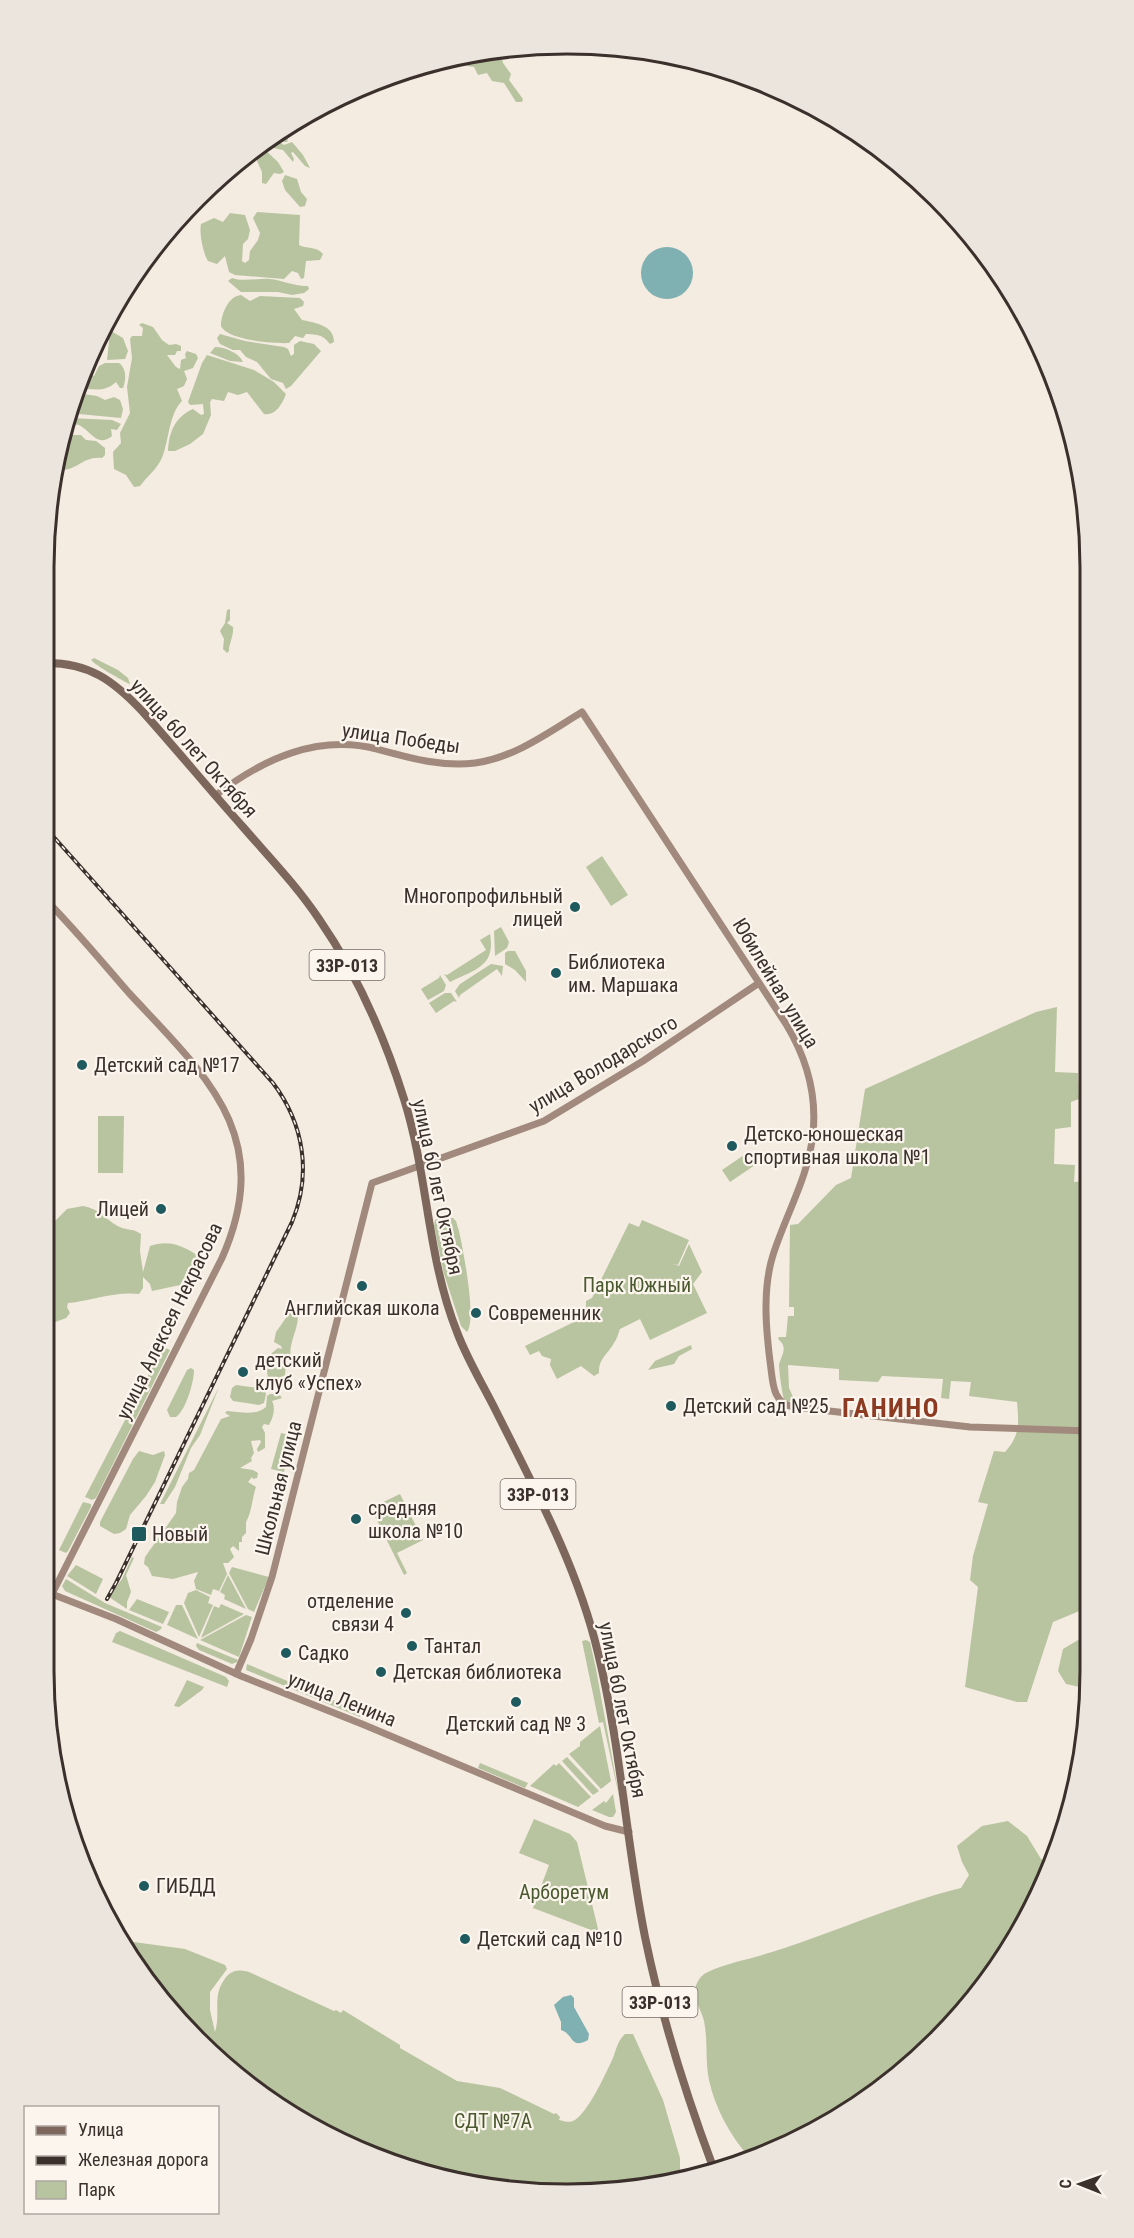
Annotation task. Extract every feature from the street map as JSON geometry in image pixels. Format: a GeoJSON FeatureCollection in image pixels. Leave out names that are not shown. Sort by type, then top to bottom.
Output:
{"type":"FeatureCollection","features":[{"type":"Feature","properties":{"kind":"main road","name":"улица 60 лет Октября"},"geometry":{"type":"LineString","coordinates":[[54,663],[79,666],[98,674],[137,706],[216,795],[318,917],[361,988],[380,1031],[410,1120],[436,1259],[452,1319],[463,1346],[545,1509],[594,1635],[614,1736],[629,1832]]}},
{"type":"Feature","properties":{"kind":"main road","name":"33Р-013"},"geometry":{"type":"LineString","coordinates":[[629,1832],[645,1937],[662,2009],[680,2072],[712,2163]]}},
{"type":"Feature","properties":{"kind":"street","name":"улица Победы"},"geometry":{"type":"LineString","coordinates":[[216,795],[240,778],[276,758],[309,747],[353,746],[434,763],[478,763],[499,758],[520,748],[582,712]]}},
{"type":"Feature","properties":{"kind":"street","name":"Юбилейная улица"},"geometry":{"type":"LineString","coordinates":[[582,712],[759,983],[802,1054],[813,1100],[814,1131],[802,1183],[773,1257],[768,1294],[767,1326],[773,1385],[778,1398],[788,1406],[952,1426],[1080,1431]]}},
{"type":"Feature","properties":{"kind":"street","name":"улица Алексея Некрасова"},"geometry":{"type":"LineString","coordinates":[[54,909],[205,1076],[229,1118],[241,1174],[237,1214],[222,1258],[54,1590]]}},
{"type":"Feature","properties":{"kind":"street","name":"улица Володарского"},"geometry":{"type":"LineString","coordinates":[[420,1166],[544,1121],[587,1097],[759,983]]}},
{"type":"Feature","properties":{"kind":"street","name":"Школьная улица"},"geometry":{"type":"LineString","coordinates":[[237,1674],[272,1577],[369,1187],[376,1180],[420,1166]]}},
{"type":"Feature","properties":{"kind":"street","name":"улица Ленина"},"geometry":{"type":"LineString","coordinates":[[54,1595],[116,1619],[237,1674],[605,1826],[629,1832]]}},
{"type":"Feature","properties":{"kind":"green space"},"geometry":{"type":"Polygon","coordinates":[[[502,58],[511,74],[509,80],[523,99],[522,102],[516,102],[504,83],[492,81],[487,73],[478,75],[474,67],[466,64],[502,58]]]}},
{"type":"Feature","properties":{"kind":"green space"},"geometry":{"type":"Polygon","coordinates":[[[286,137],[287,142],[280,142],[284,145],[292,142],[310,168],[305,166],[293,152],[291,153],[293,162],[283,150],[273,147],[286,137]]]}},
{"type":"Feature","properties":{"kind":"green space"},"geometry":{"type":"Polygon","coordinates":[[[267,151],[278,162],[284,172],[274,173],[266,184],[262,183],[262,172],[257,161],[267,151]]]}},
{"type":"Feature","properties":{"kind":"green space"},"geometry":{"type":"Polygon","coordinates":[[[285,175],[297,179],[301,192],[307,199],[305,206],[300,207],[285,190],[282,181],[285,175]]]}},
{"type":"Feature","properties":{"kind":"green space"},"geometry":{"type":"Polygon","coordinates":[[[257,212],[300,215],[299,245],[318,250],[323,254],[320,260],[306,261],[304,278],[301,279],[298,273],[292,271],[284,279],[235,275],[229,272],[225,256],[217,264],[208,261],[202,243],[201,224],[214,218],[223,222],[230,213],[245,215],[250,230],[248,239],[243,244],[242,261],[245,263],[249,260],[250,251],[260,233],[253,218],[257,212]]]}},
{"type":"Feature","properties":{"kind":"green space"},"geometry":{"type":"Polygon","coordinates":[[[232,278],[275,280],[308,286],[309,289],[304,293],[292,295],[278,292],[241,292],[228,281],[232,278]]]}},
{"type":"Feature","properties":{"kind":"green space"},"geometry":{"type":"Polygon","coordinates":[[[241,295],[250,301],[260,296],[300,298],[304,302],[303,306],[294,309],[302,320],[327,328],[334,342],[330,344],[325,338],[306,334],[303,338],[295,336],[289,343],[262,342],[232,335],[221,326],[222,317],[229,302],[241,295]]]}},
{"type":"Feature","properties":{"kind":"green space"},"geometry":{"type":"Polygon","coordinates":[[[142,323],[153,327],[162,340],[169,345],[181,346],[181,351],[177,351],[175,355],[167,355],[176,367],[180,369],[181,360],[186,358],[187,351],[196,354],[198,358],[193,368],[184,371],[187,379],[184,386],[177,389],[182,401],[172,418],[162,457],[140,486],[134,487],[126,475],[114,469],[113,452],[121,443],[120,433],[130,413],[127,387],[132,358],[130,339],[132,336],[142,336],[143,328],[139,325],[142,323]]]}},
{"type":"Feature","properties":{"kind":"green space"},"geometry":{"type":"Polygon","coordinates":[[[112,331],[123,338],[128,351],[125,359],[107,360],[112,331]]]}},
{"type":"Feature","properties":{"kind":"green space"},"geometry":{"type":"Polygon","coordinates":[[[220,334],[245,341],[284,347],[288,349],[291,356],[294,354],[294,345],[300,341],[314,344],[321,351],[286,389],[283,383],[271,379],[257,362],[246,357],[240,350],[233,350],[220,344],[217,338],[220,334]]]}},
{"type":"Feature","properties":{"kind":"green space"},"geometry":{"type":"Polygon","coordinates":[[[215,347],[231,351],[243,362],[230,361],[210,353],[215,347]]]}},
{"type":"Feature","properties":{"kind":"green space"},"geometry":{"type":"Polygon","coordinates":[[[207,355],[254,370],[274,382],[286,394],[278,409],[268,414],[264,414],[247,392],[238,395],[228,392],[224,401],[212,399],[210,402],[211,415],[203,434],[190,444],[175,451],[168,451],[172,431],[177,421],[193,409],[201,415],[204,414],[203,404],[190,405],[188,402],[207,355]]]}},
{"type":"Feature","properties":{"kind":"green space"},"geometry":{"type":"Polygon","coordinates":[[[105,363],[122,365],[125,375],[123,388],[120,388],[116,382],[103,389],[86,389],[91,375],[94,376],[99,366],[105,363]]]}},
{"type":"Feature","properties":{"kind":"green space"},"geometry":{"type":"Polygon","coordinates":[[[84,394],[105,400],[114,397],[120,400],[123,409],[121,418],[77,414],[84,394]]]}},
{"type":"Feature","properties":{"kind":"green space"},"geometry":{"type":"Polygon","coordinates":[[[76,418],[112,420],[121,424],[117,430],[111,429],[112,436],[102,440],[74,424],[76,418]]]}},
{"type":"Feature","properties":{"kind":"green space"},"geometry":{"type":"Polygon","coordinates":[[[81,435],[86,440],[96,441],[105,448],[105,455],[102,458],[90,459],[64,470],[71,436],[81,435]]]}},
{"type":"Feature","properties":{"kind":"green space"},"geometry":{"type":"Polygon","coordinates":[[[230,609],[230,620],[227,623],[233,627],[233,630],[227,653],[223,649],[224,639],[220,631],[225,623],[227,610],[230,609]]]}},
{"type":"Feature","properties":{"kind":"green space"},"geometry":{"type":"Polygon","coordinates":[[[94,658],[118,670],[128,678],[130,684],[98,666],[91,660],[94,658]]]}},
{"type":"Feature","properties":{"kind":"green space"},"geometry":{"type":"Polygon","coordinates":[[[602,856],[628,895],[611,906],[586,867],[602,856]]]}},
{"type":"Feature","properties":{"kind":"green space"},"geometry":{"type":"Polygon","coordinates":[[[501,927],[509,942],[507,948],[495,956],[494,931],[501,927]]]}},
{"type":"Feature","properties":{"kind":"green space"},"geometry":{"type":"Polygon","coordinates":[[[490,934],[490,954],[486,961],[475,970],[450,982],[444,974],[447,975],[486,950],[480,940],[490,934]]]}},
{"type":"Feature","properties":{"kind":"green space"},"geometry":{"type":"Polygon","coordinates":[[[515,951],[526,971],[526,982],[515,970],[505,964],[505,953],[515,951]]]}},
{"type":"Feature","properties":{"kind":"green space"},"geometry":{"type":"Polygon","coordinates":[[[491,964],[503,966],[502,976],[497,969],[459,998],[455,991],[460,984],[491,964]]]}},
{"type":"Feature","properties":{"kind":"green space"},"geometry":{"type":"Polygon","coordinates":[[[440,975],[446,985],[444,991],[428,1000],[421,989],[439,978],[440,975]]]}},
{"type":"Feature","properties":{"kind":"green space"},"geometry":{"type":"Polygon","coordinates":[[[445,993],[451,993],[457,1002],[454,1001],[436,1013],[429,1003],[445,993]]]}},
{"type":"Feature","properties":{"kind":"green space"},"geometry":{"type":"Polygon","coordinates":[[[1057,1007],[1055,1072],[1078,1073],[1079,1099],[1071,1102],[1071,1127],[1055,1129],[1054,1164],[1075,1165],[1074,1182],[1080,1182],[1080,1611],[1053,1622],[1027,1702],[1017,1702],[965,1687],[978,1587],[970,1580],[973,1556],[988,1504],[978,1502],[994,1451],[1005,1452],[1016,1435],[1017,1402],[969,1396],[971,1382],[951,1381],[949,1399],[941,1398],[943,1379],[882,1376],[878,1382],[839,1380],[839,1369],[788,1365],[789,1388],[794,1399],[789,1402],[784,1399],[782,1392],[779,1365],[784,1349],[778,1339],[786,1337],[788,1316],[794,1316],[794,1307],[789,1307],[790,1225],[798,1224],[836,1185],[851,1178],[865,1089],[1036,1012],[1057,1007]]]}},
{"type":"Feature","properties":{"kind":"green space"},"geometry":{"type":"Polygon","coordinates":[[[98,1116],[124,1116],[123,1173],[98,1173],[98,1116]]]}},
{"type":"Feature","properties":{"kind":"green space"},"geometry":{"type":"Polygon","coordinates":[[[747,1153],[755,1165],[730,1182],[722,1170],[747,1153]]]}},
{"type":"Feature","properties":{"kind":"green space"},"geometry":{"type":"Polygon","coordinates":[[[83,1206],[95,1210],[122,1228],[141,1234],[140,1251],[143,1272],[150,1246],[157,1244],[177,1245],[201,1258],[180,1285],[152,1291],[150,1284],[143,1277],[143,1288],[139,1294],[121,1294],[68,1303],[70,1313],[66,1318],[54,1323],[54,1222],[67,1209],[83,1206]]]}},
{"type":"Feature","properties":{"kind":"green space"},"geometry":{"type":"Polygon","coordinates":[[[453,1218],[459,1231],[470,1300],[470,1325],[467,1332],[461,1326],[444,1274],[434,1226],[435,1220],[453,1218]]]}},
{"type":"Feature","properties":{"kind":"green space","name":"Парк Южный"},"geometry":{"type":"Polygon","coordinates":[[[642,1220],[689,1240],[678,1265],[673,1264],[679,1266],[689,1244],[702,1272],[693,1284],[707,1313],[650,1340],[640,1319],[620,1329],[602,1360],[599,1373],[594,1376],[581,1366],[557,1379],[550,1365],[551,1359],[542,1356],[539,1351],[530,1355],[525,1346],[578,1320],[586,1308],[586,1301],[592,1298],[629,1223],[639,1227],[642,1220]]]}},
{"type":"Feature","properties":{"kind":"green space"},"geometry":{"type":"Polygon","coordinates":[[[293,1308],[296,1308],[298,1321],[291,1346],[291,1359],[286,1364],[285,1375],[277,1380],[268,1379],[263,1365],[272,1353],[278,1348],[282,1349],[274,1342],[276,1332],[293,1308]]]}},
{"type":"Feature","properties":{"kind":"green space"},"geometry":{"type":"Polygon","coordinates":[[[691,1345],[692,1349],[679,1356],[674,1364],[648,1370],[655,1361],[691,1345]]]}},
{"type":"Feature","properties":{"kind":"green space"},"geometry":{"type":"Polygon","coordinates":[[[163,1347],[170,1350],[96,1498],[92,1500],[85,1497],[163,1347]]]}},
{"type":"Feature","properties":{"kind":"green space"},"geometry":{"type":"Polygon","coordinates":[[[191,1368],[194,1370],[194,1375],[186,1402],[176,1417],[170,1417],[167,1410],[187,1370],[191,1368]]]}},
{"type":"Feature","properties":{"kind":"green space"},"geometry":{"type":"Polygon","coordinates":[[[236,1385],[264,1389],[266,1394],[264,1403],[259,1405],[233,1401],[230,1397],[232,1388],[236,1385]]]}},
{"type":"Feature","properties":{"kind":"green space"},"geometry":{"type":"Polygon","coordinates":[[[219,1387],[200,1435],[191,1448],[175,1487],[164,1504],[160,1504],[219,1387]]]}},
{"type":"Feature","properties":{"kind":"green space"},"geometry":{"type":"Polygon","coordinates":[[[279,1394],[282,1398],[272,1401],[274,1410],[272,1419],[269,1425],[264,1424],[262,1427],[265,1433],[265,1448],[258,1452],[260,1440],[251,1441],[254,1453],[252,1461],[240,1468],[258,1473],[257,1478],[252,1477],[248,1482],[256,1487],[246,1522],[246,1533],[242,1537],[242,1542],[239,1542],[239,1551],[233,1546],[230,1549],[234,1557],[228,1563],[223,1563],[227,1574],[219,1591],[213,1589],[211,1595],[196,1589],[194,1581],[198,1572],[173,1579],[152,1576],[144,1564],[145,1557],[176,1513],[182,1487],[189,1473],[194,1470],[221,1419],[230,1416],[225,1413],[227,1411],[248,1413],[262,1410],[266,1407],[267,1396],[279,1394]]]}},
{"type":"Feature","properties":{"kind":"green space"},"geometry":{"type":"Polygon","coordinates":[[[281,1433],[293,1436],[284,1472],[271,1469],[281,1433]]]}},
{"type":"Feature","properties":{"kind":"green space"},"geometry":{"type":"Polygon","coordinates":[[[139,1451],[153,1455],[164,1451],[165,1455],[155,1482],[130,1515],[126,1529],[114,1534],[100,1526],[100,1522],[139,1451]]]}},
{"type":"Feature","properties":{"kind":"green space"},"geometry":{"type":"Polygon","coordinates":[[[400,1494],[423,1540],[397,1553],[407,1573],[404,1575],[371,1508],[400,1494]]]}},
{"type":"Feature","properties":{"kind":"green space"},"geometry":{"type":"Polygon","coordinates":[[[83,1502],[91,1504],[91,1507],[66,1553],[59,1550],[83,1502]]]}},
{"type":"Feature","properties":{"kind":"green space"},"geometry":{"type":"Polygon","coordinates":[[[132,1557],[134,1558],[126,1575],[131,1592],[127,1609],[109,1597],[122,1579],[132,1557]]]}},
{"type":"Feature","properties":{"kind":"green space"},"geometry":{"type":"Polygon","coordinates":[[[76,1565],[103,1579],[96,1594],[67,1576],[76,1565]]]}},
{"type":"Feature","properties":{"kind":"green space"},"geometry":{"type":"Polygon","coordinates":[[[232,1567],[269,1577],[254,1612],[248,1609],[229,1573],[232,1567]]]}},
{"type":"Feature","properties":{"kind":"green space"},"geometry":{"type":"Polygon","coordinates":[[[228,1575],[246,1609],[224,1599],[225,1595],[220,1592],[228,1575]]]}},
{"type":"Feature","properties":{"kind":"green space"},"geometry":{"type":"Polygon","coordinates":[[[66,1579],[105,1603],[162,1627],[156,1632],[65,1591],[62,1586],[66,1579]]]}},
{"type":"Feature","properties":{"kind":"green space"},"geometry":{"type":"Polygon","coordinates":[[[196,1590],[210,1597],[208,1603],[213,1605],[199,1637],[184,1603],[188,1593],[196,1590]]]}},
{"type":"Feature","properties":{"kind":"green space"},"geometry":{"type":"Polygon","coordinates":[[[137,1599],[169,1612],[163,1624],[129,1610],[137,1599]]]}},
{"type":"Feature","properties":{"kind":"green space"},"geometry":{"type":"Polygon","coordinates":[[[221,1604],[244,1614],[201,1638],[214,1606],[219,1608],[221,1604]]]}},
{"type":"Feature","properties":{"kind":"green space"},"geometry":{"type":"Polygon","coordinates":[[[176,1605],[182,1605],[198,1639],[167,1625],[176,1605]]]}},
{"type":"Feature","properties":{"kind":"green space"},"geometry":{"type":"Polygon","coordinates":[[[246,1615],[252,1617],[239,1657],[200,1640],[246,1615]]]}},
{"type":"Feature","properties":{"kind":"green space"},"geometry":{"type":"Polygon","coordinates":[[[120,1631],[226,1677],[229,1681],[227,1687],[112,1642],[116,1633],[120,1631]]]}},
{"type":"Feature","properties":{"kind":"green space"},"geometry":{"type":"Polygon","coordinates":[[[1080,1640],[1080,1687],[1066,1684],[1058,1671],[1063,1649],[1080,1640]]]}},
{"type":"Feature","properties":{"kind":"green space"},"geometry":{"type":"Polygon","coordinates":[[[582,1641],[590,1642],[596,1669],[620,1801],[603,1722],[599,1723],[582,1641]]]}},
{"type":"Feature","properties":{"kind":"green space"},"geometry":{"type":"Polygon","coordinates":[[[197,1643],[238,1660],[232,1664],[199,1650],[197,1643]]]}},
{"type":"Feature","properties":{"kind":"green space"},"geometry":{"type":"Polygon","coordinates":[[[247,1664],[364,1713],[360,1717],[246,1670],[247,1664]]]}},
{"type":"Feature","properties":{"kind":"green space"},"geometry":{"type":"Polygon","coordinates":[[[187,1680],[204,1687],[179,1707],[174,1706],[187,1680]]]}},
{"type":"Feature","properties":{"kind":"green space"},"geometry":{"type":"Polygon","coordinates":[[[600,1726],[611,1781],[601,1789],[569,1754],[600,1726]]]}},
{"type":"Feature","properties":{"kind":"green space"},"geometry":{"type":"Polygon","coordinates":[[[567,1757],[599,1791],[593,1795],[562,1761],[567,1757]]]}},
{"type":"Feature","properties":{"kind":"green space"},"geometry":{"type":"Polygon","coordinates":[[[480,1763],[528,1783],[525,1788],[478,1768],[480,1763]]]}},
{"type":"Feature","properties":{"kind":"green space"},"geometry":{"type":"Polygon","coordinates":[[[559,1763],[591,1797],[578,1807],[530,1786],[554,1764],[556,1766],[559,1763]]]}},
{"type":"Feature","properties":{"kind":"green space"},"geometry":{"type":"Polygon","coordinates":[[[613,1794],[616,1812],[613,1817],[592,1810],[604,1801],[606,1803],[613,1794]]]}},
{"type":"Feature","properties":{"kind":"green space","name":"Арборетум"},"geometry":{"type":"Polygon","coordinates":[[[534,1819],[570,1834],[577,1842],[599,1933],[533,1908],[549,1865],[519,1853],[534,1819]]]}},
{"type":"Feature","properties":{"kind":"green space"},"geometry":{"type":"Polygon","coordinates":[[[1008,1821],[1027,1836],[1041,1859],[1044,1860],[1027,1898],[994,1956],[953,2009],[930,2034],[879,2078],[824,2115],[745,2152],[724,2121],[712,2090],[708,2073],[704,2021],[695,1994],[700,1978],[718,1968],[961,1888],[969,1875],[957,1846],[982,1826],[1008,1821]]]}},
{"type":"Feature","properties":{"kind":"green space","name":"СДТ №7А"},"geometry":{"type":"Polygon","coordinates":[[[131,1942],[185,1949],[225,1965],[227,1969],[210,1992],[210,2010],[215,2032],[220,1986],[229,1974],[235,1971],[249,1972],[334,2011],[341,2013],[343,2010],[400,2045],[400,2048],[457,2081],[500,2088],[556,2113],[560,2117],[559,2120],[566,2122],[573,2121],[584,2111],[601,2083],[621,2039],[625,2034],[633,2034],[663,2100],[680,2158],[680,2171],[634,2180],[601,2183],[533,2183],[500,2180],[434,2167],[371,2145],[340,2131],[282,2098],[229,2057],[181,2009],[131,1942]]]}},
{"type":"Feature","properties":{"kind":"water"},"geometry":{"type":"Polygon","coordinates":[[[662,247],[672,247],[686,254],[693,273],[686,292],[672,299],[662,299],[652,295],[645,288],[641,278],[641,268],[645,258],[652,251],[662,247]]]}},
{"type":"Feature","properties":{"kind":"water"},"geometry":{"type":"Polygon","coordinates":[[[571,1995],[574,1998],[574,2007],[589,2034],[588,2040],[582,2043],[575,2042],[561,2030],[561,2022],[554,2005],[563,1997],[571,1995]]]}},
{"type":"Feature","properties":{"kind":"railway"},"geometry":{"type":"LineString","coordinates":[[54,837],[273,1083],[292,1115],[302,1150],[302,1186],[292,1222],[107,1599]]}},
{"type":"Feature","properties":{"kind":"place","name":"Многопрофильный лицей"},"geometry":{"type":"Point","coordinates":[575,907]}},
{"type":"Feature","properties":{"kind":"place","name":"Библиотека им. Маршака"},"geometry":{"type":"Point","coordinates":[556,973]}},
{"type":"Feature","properties":{"kind":"place","name":"Детский сад №17"},"geometry":{"type":"Point","coordinates":[82,1065]}},
{"type":"Feature","properties":{"kind":"place","name":"Детско-юношеская спортивная школа №1"},"geometry":{"type":"Point","coordinates":[732,1146]}},
{"type":"Feature","properties":{"kind":"place","name":"Лицей"},"geometry":{"type":"Point","coordinates":[161,1209]}},
{"type":"Feature","properties":{"kind":"place","name":"Английская школа"},"geometry":{"type":"Point","coordinates":[362,1286]}},
{"type":"Feature","properties":{"kind":"place","name":"Современник"},"geometry":{"type":"Point","coordinates":[476,1313]}},
{"type":"Feature","properties":{"kind":"place","name":"детский клуб «Успех»"},"geometry":{"type":"Point","coordinates":[243,1372]}},
{"type":"Feature","properties":{"kind":"place","name":"Детский сад №25"},"geometry":{"type":"Point","coordinates":[671,1406]}},
{"type":"Feature","properties":{"kind":"place","name":"средняя школа №10"},"geometry":{"type":"Point","coordinates":[356,1519]}},
{"type":"Feature","properties":{"kind":"place","name":"Новый"},"geometry":{"type":"Point","coordinates":[139,1534]}},
{"type":"Feature","properties":{"kind":"place","name":"отделение связи 4"},"geometry":{"type":"Point","coordinates":[406,1613]}},
{"type":"Feature","properties":{"kind":"place","name":"Тантал"},"geometry":{"type":"Point","coordinates":[412,1646]}},
{"type":"Feature","properties":{"kind":"place","name":"Садко"},"geometry":{"type":"Point","coordinates":[286,1653]}},
{"type":"Feature","properties":{"kind":"place","name":"Детская библиотека"},"geometry":{"type":"Point","coordinates":[381,1672]}},
{"type":"Feature","properties":{"kind":"place","name":"Детский сад № 3"},"geometry":{"type":"Point","coordinates":[516,1702]}},
{"type":"Feature","properties":{"kind":"place","name":"ГИБДД"},"geometry":{"type":"Point","coordinates":[144,1886]}},
{"type":"Feature","properties":{"kind":"place","name":"Детский сад №10"},"geometry":{"type":"Point","coordinates":[465,1939]}},
{"type":"Feature","properties":{"kind":"district","name":"ГАНИНО"},"geometry":{"type":"Point","coordinates":[891,1408]}}]}
